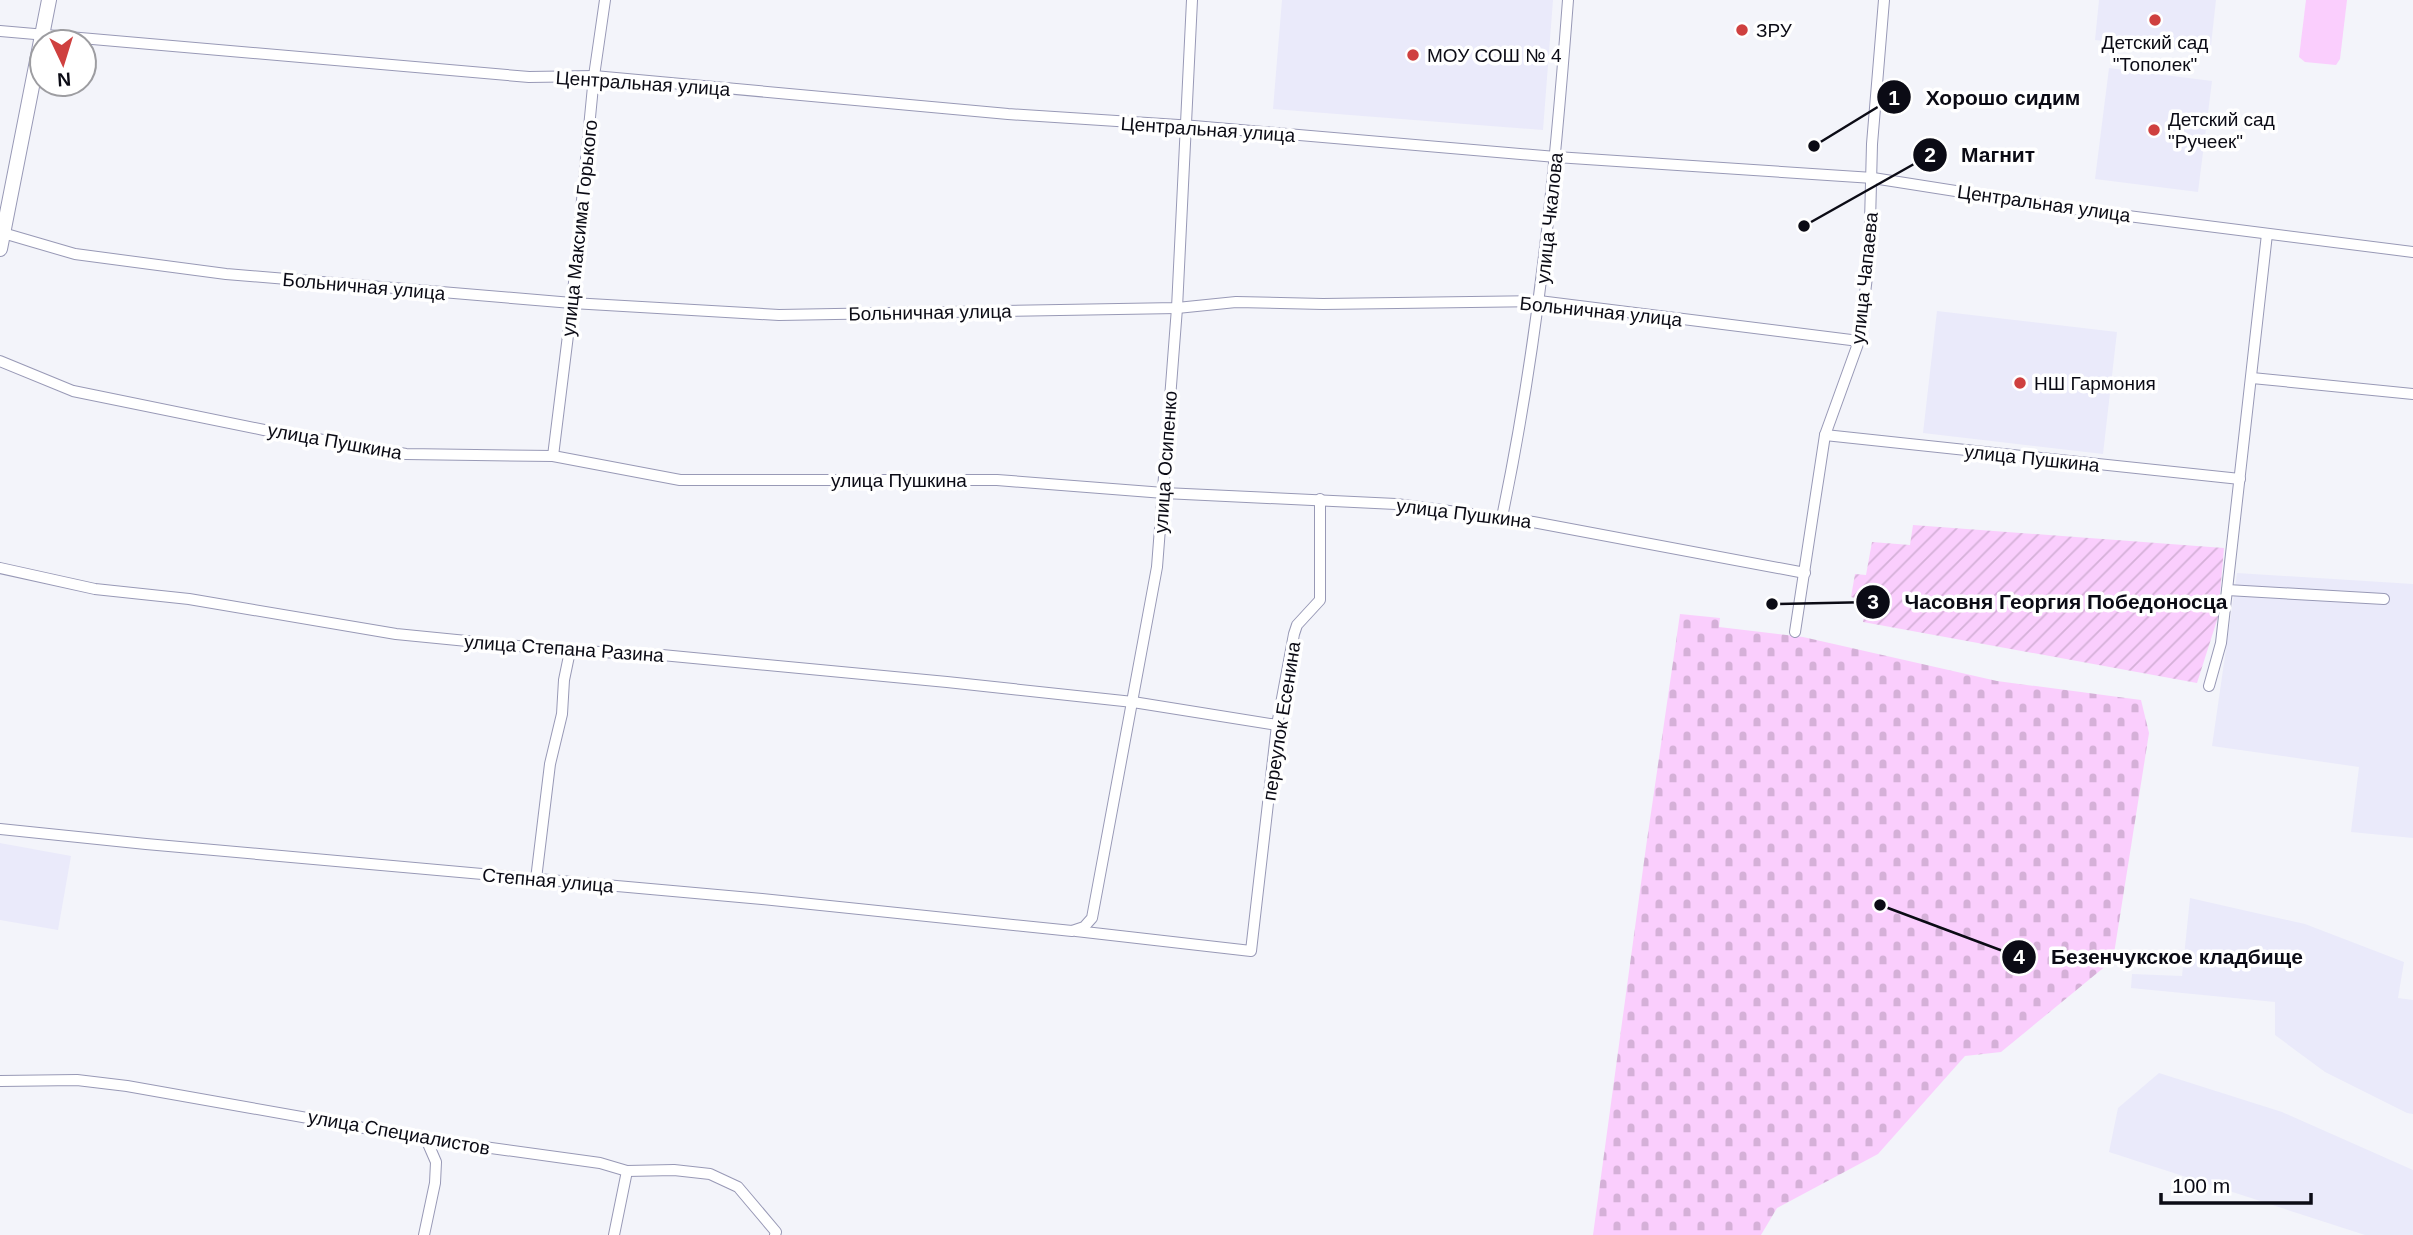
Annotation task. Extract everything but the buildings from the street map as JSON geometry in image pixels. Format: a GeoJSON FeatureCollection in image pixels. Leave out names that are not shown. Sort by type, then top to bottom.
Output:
{"type":"FeatureCollection","features":[{"type":"Feature","properties":{"kind":"street"},"geometry":{"type":"LineString","coordinates":[[43,28],[49,0]]}},
{"type":"Feature","properties":{"kind":"street","name":"улица Максима Горького"},"geometry":{"type":"LineString","coordinates":[[553,456],[572,303],[594,76],[605,0]]}},
{"type":"Feature","properties":{"kind":"street","name":"улица Осипенко"},"geometry":{"type":"LineString","coordinates":[[1072,931],[1084,926],[1092,918],[1157,567],[1177,308],[1192,0]]}},
{"type":"Feature","properties":{"kind":"street","name":"улица Чкалова"},"geometry":{"type":"LineString","coordinates":[[1502,517],[1539,302],[1556,157],[1567,0]]}},
{"type":"Feature","properties":{"kind":"street","name":"улица Чапаева"},"geometry":{"type":"LineString","coordinates":[[1795,632],[1825,435],[1860,341],[1870,261],[1872,144],[1884,0]]}},
{"type":"Feature","properties":{"kind":"street","name":"Центральная улица"},"geometry":{"type":"LineString","coordinates":[[0,31],[28,33]]}},
{"type":"Feature","properties":{"kind":"street","name":"Центральная улица"},"geometry":{"type":"LineString","coordinates":[[98,39],[529,77],[594,76],[1008,114],[1556,157],[1873,178],[2057,207],[2413,252]]}},
{"type":"Feature","properties":{"kind":"street"},"geometry":{"type":"LineString","coordinates":[[0,249],[29,98]]}},
{"type":"Feature","properties":{"kind":"street","name":"Больничная улица"},"geometry":{"type":"LineString","coordinates":[[3,233],[75,254],[226,274],[572,303],[779,315],[1177,308],[1236,302],[1539,302],[1860,341]]}},
{"type":"Feature","properties":{"kind":"street"},"geometry":{"type":"LineString","coordinates":[[2209,686],[2221,643],[2267,234]]}},
{"type":"Feature","properties":{"kind":"street","name":"улица Пушкина"},"geometry":{"type":"LineString","coordinates":[[0,361],[73,391],[264,430],[406,454],[553,456],[680,480],[997,480],[1164,494],[1396,503],[1502,517],[1805,573]]}},
{"type":"Feature","properties":{"kind":"street"},"geometry":{"type":"LineString","coordinates":[[2252,379],[2413,394]]}},
{"type":"Feature","properties":{"kind":"street","name":"улица Пушкина"},"geometry":{"type":"LineString","coordinates":[[1825,435],[2240,479]]}},
{"type":"Feature","properties":{"kind":"street","name":"переулок Есенина"},"geometry":{"type":"LineString","coordinates":[[1251,951],[1277,726],[1297,625],[1320,600],[1320,499]]}},
{"type":"Feature","properties":{"kind":"street","name":"улица Степана Разина"},"geometry":{"type":"LineString","coordinates":[[0,568],[95,589],[189,599],[396,635],[570,651],[662,655],[775,665],[1133,702],[1277,726]]}},
{"type":"Feature","properties":{"kind":"street"},"geometry":{"type":"LineString","coordinates":[[2227,590],[2384,599]]}},
{"type":"Feature","properties":{"kind":"street"},"geometry":{"type":"LineString","coordinates":[[536,879],[550,764],[562,714],[564,680],[570,651]]}},
{"type":"Feature","properties":{"kind":"street","name":"Степная улица"},"geometry":{"type":"LineString","coordinates":[[0,829],[762,899],[1251,951]]}},
{"type":"Feature","properties":{"kind":"street","name":"улица Специалистов"},"geometry":{"type":"LineString","coordinates":[[0,1081],[77,1080],[127,1086],[426,1139],[600,1164],[627,1171],[674,1170],[710,1174],[738,1187],[776,1233]]}},
{"type":"Feature","properties":{"kind":"street"},"geometry":{"type":"LineString","coordinates":[[424,1235],[435,1183],[436,1162],[426,1139]]}},
{"type":"Feature","properties":{"kind":"street"},"geometry":{"type":"LineString","coordinates":[[614,1235],[627,1171]]}},
{"type":"Feature","properties":{"kind":"shaded area","name":"МОУ СОШ № 4"},"geometry":{"type":"Polygon","coordinates":[[[1282,0],[1553,0],[1543,130],[1273,109],[1282,0]]]}},
{"type":"Feature","properties":{"kind":"shaded area","name":"Детский сад \"Тополек\""},"geometry":{"type":"Polygon","coordinates":[[[2099,0],[2216,0],[2210,54],[2095,40],[2099,0]]]}},
{"type":"Feature","properties":{"kind":"shaded area","name":"Детский сад \"Ручеек\""},"geometry":{"type":"Polygon","coordinates":[[[2109,68],[2212,81],[2198,192],[2095,179],[2109,68]]]}},
{"type":"Feature","properties":{"kind":"shaded area","name":"НШ Гармония"},"geometry":{"type":"Polygon","coordinates":[[[1937,311],[2117,332],[2103,454],[1923,433],[1937,311]]]}},
{"type":"Feature","properties":{"kind":"shaded area"},"geometry":{"type":"Polygon","coordinates":[[[2237,573],[2413,584],[2413,838],[2351,832],[2359,767],[2212,746],[2237,573]]]}},
{"type":"Feature","properties":{"kind":"shaded area"},"geometry":{"type":"Polygon","coordinates":[[[0,843],[71,856],[58,930],[0,920],[0,843]]]}},
{"type":"Feature","properties":{"kind":"shaded area"},"geometry":{"type":"Polygon","coordinates":[[[2190,898],[2305,924],[2404,962],[2398,998],[2413,1000],[2413,1114],[2325,1072],[2275,1035],[2275,1002],[2131,988],[2132,974],[2182,976],[2190,898]]]}},
{"type":"Feature","properties":{"kind":"shaded area"},"geometry":{"type":"Polygon","coordinates":[[[2159,1073],[2282,1112],[2413,1170],[2413,1235],[2365,1235],[2109,1152],[2118,1108],[2159,1073]]]}},
{"type":"Feature","properties":{"kind":"green space"},"geometry":{"type":"Polygon","coordinates":[[[2306,0],[2347,0],[2340,59],[2336,65],[2305,62],[2299,57],[2306,0]]]}},
{"type":"Feature","properties":{"kind":"green space"},"geometry":{"type":"Polygon","coordinates":[[[1913,525],[2224,548],[2218,617],[2197,683],[1863,622],[1866,601],[1851,597],[1855,574],[1866,575],[1872,542],[1910,545],[1913,525]]]}},
{"type":"Feature","properties":{"kind":"green space"},"geometry":{"type":"Polygon","coordinates":[[[1680,614],[1720,618],[1719,627],[1803,637],[1997,681],[2141,700],[2149,733],[2113,960],[2001,1052],[1965,1056],[1878,1154],[1777,1208],[1761,1235],[1593,1235],[1646,847],[1680,614]]]}},
{"type":"Feature","properties":{"kind":"place","name":"Детский сад \"Тополек\""},"geometry":{"type":"Point","coordinates":[2155,20]}},
{"type":"Feature","properties":{"kind":"place","name":"ЗРУ"},"geometry":{"type":"Point","coordinates":[1742,30]}},
{"type":"Feature","properties":{"kind":"place","name":"МОУ СОШ № 4"},"geometry":{"type":"Point","coordinates":[1413,55]}},
{"type":"Feature","properties":{"kind":"place","name":"Детский сад \"Ручеек\""},"geometry":{"type":"Point","coordinates":[2154,130]}},
{"type":"Feature","properties":{"kind":"place","name":"Хорошо сидим"},"geometry":{"type":"Point","coordinates":[1814,146]}},
{"type":"Feature","properties":{"kind":"place","name":"Магнит"},"geometry":{"type":"Point","coordinates":[1804,226]}},
{"type":"Feature","properties":{"kind":"place","name":"НШ Гармония"},"geometry":{"type":"Point","coordinates":[2020,383]}},
{"type":"Feature","properties":{"kind":"place","name":"Часовня Георгия Победоносца"},"geometry":{"type":"Point","coordinates":[1772,604]}},
{"type":"Feature","properties":{"kind":"place","name":"Безенчукское кладбище"},"geometry":{"type":"Point","coordinates":[1880,905]}}]}
